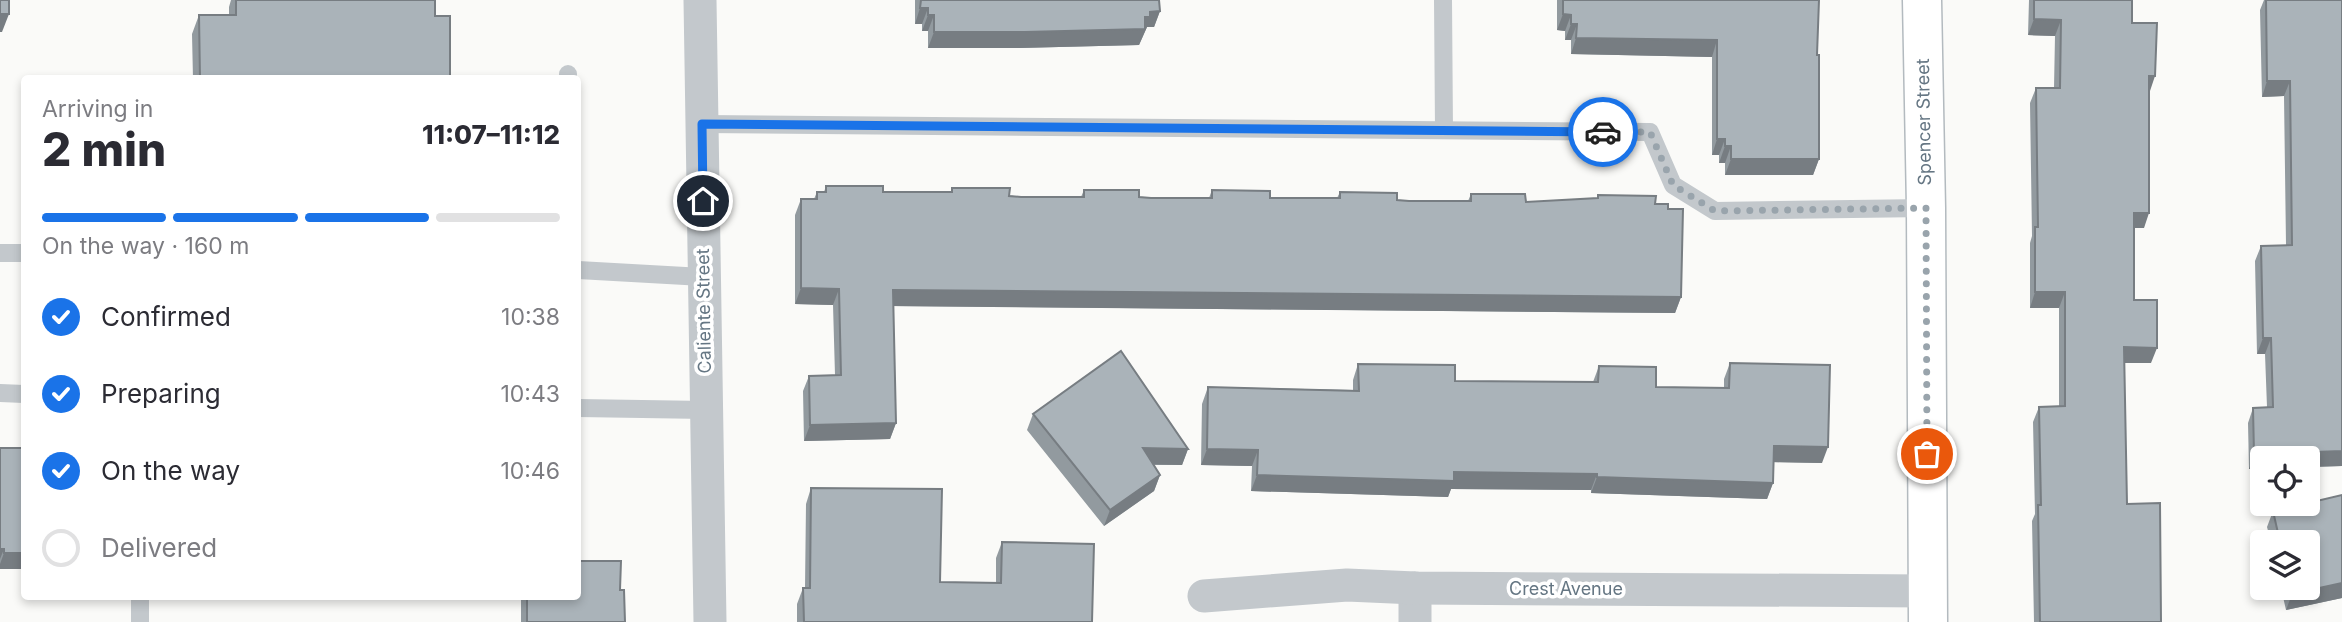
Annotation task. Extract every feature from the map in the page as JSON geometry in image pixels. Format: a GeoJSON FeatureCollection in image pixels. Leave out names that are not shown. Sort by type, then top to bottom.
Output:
{"type":"FeatureCollection","features":[{"type":"Feature","properties":{"kind":"street","name":"Caliente Street"},"geometry":{"type":"LineString","coordinates":[[700,0],[710,622]]}},
{"type":"Feature","properties":{"kind":"street","name":"Spencer Street"},"geometry":{"type":"LineString","coordinates":[[1922,0],[1928,607]]}},
{"type":"Feature","properties":{"kind":"street","name":"Crest Avenue"},"geometry":{"type":"LineString","coordinates":[[1204,596],[1347,585],[1928,607]]}},
{"type":"Feature","properties":{"kind":"street"},"geometry":{"type":"LineString","coordinates":[[1415,588],[1415,622]]}},
{"type":"Feature","properties":{"kind":"lane"},"geometry":{"type":"LineString","coordinates":[[1443,0],[1444,130]]}},
{"type":"Feature","properties":{"kind":"lane"},"geometry":{"type":"LineString","coordinates":[[702,124],[1650,132],[1673,185],[1715,211],[1926,208]]}},
{"type":"Feature","properties":{"kind":"lane"},"geometry":{"type":"LineString","coordinates":[[0,253],[21,253]]}},
{"type":"Feature","properties":{"kind":"lane"},"geometry":{"type":"LineString","coordinates":[[581,270],[703,277]]}},
{"type":"Feature","properties":{"kind":"lane"},"geometry":{"type":"LineString","coordinates":[[0,393],[21,394]]}},
{"type":"Feature","properties":{"kind":"lane"},"geometry":{"type":"LineString","coordinates":[[581,408],[706,410]]}},
{"type":"Feature","properties":{"kind":"lane"},"geometry":{"type":"LineString","coordinates":[[140,600],[140,622]]}},
{"type":"Feature","properties":{"kind":"building"},"geometry":{"type":"Polygon","coordinates":[[[0,0],[9,0],[9,14],[0,14],[0,0]]]}},
{"type":"Feature","properties":{"kind":"building"},"geometry":{"type":"Polygon","coordinates":[[[236,0],[435,0],[435,16],[450,16],[450,75],[200,75],[199,15],[236,15],[236,0]]]}},
{"type":"Feature","properties":{"kind":"building"},"geometry":{"type":"Polygon","coordinates":[[[921,0],[1159,0],[1160,11],[1150,12],[1150,17],[1145,17],[1145,29],[934,32],[934,15],[928,15],[928,8],[920,8],[921,0]]]}},
{"type":"Feature","properties":{"kind":"building"},"geometry":{"type":"Polygon","coordinates":[[[1563,0],[1819,0],[1819,159],[1731,159],[1731,146],[1725,146],[1725,139],[1717,139],[1717,40],[1576,38],[1577,24],[1571,24],[1571,15],[1563,14],[1563,0]]]}},
{"type":"Feature","properties":{"kind":"building"},"geometry":{"type":"Polygon","coordinates":[[[2034,0],[2132,0],[2132,23],[2157,23],[2155,76],[2149,76],[2149,213],[2134,213],[2134,300],[2157,300],[2157,348],[2124,347],[2127,504],[2160,503],[2161,622],[2040,622],[2039,407],[2065,406],[2065,292],[2035,292],[2035,227],[2038,227],[2036,88],[2060,88],[2061,20],[2034,19],[2034,0]]]}},
{"type":"Feature","properties":{"kind":"building"},"geometry":{"type":"Polygon","coordinates":[[[2266,0],[2342,0],[2342,451],[2320,452],[2320,446],[2254,446],[2253,408],[2273,407],[2271,338],[2263,338],[2261,246],[2292,245],[2290,81],[2267,81],[2266,0]]]}},
{"type":"Feature","properties":{"kind":"building"},"geometry":{"type":"Polygon","coordinates":[[[826,186],[883,186],[883,192],[952,192],[952,188],[1010,188],[1009,196],[1021,197],[1084,197],[1084,190],[1139,190],[1139,197],[1151,198],[1212,198],[1212,190],[1270,191],[1270,198],[1340,198],[1340,192],[1397,193],[1397,200],[1409,201],[1471,201],[1471,194],[1525,194],[1526,202],[1598,198],[1598,195],[1656,196],[1655,204],[1668,204],[1668,209],[1683,209],[1681,297],[893,290],[896,423],[810,425],[809,376],[841,375],[839,289],[801,288],[801,199],[817,199],[817,192],[826,192],[826,186]]]}},
{"type":"Feature","properties":{"kind":"building"},"geometry":{"type":"Polygon","coordinates":[[[1121,351],[1188,449],[1143,448],[1160,475],[1110,510],[1033,414],[1121,351]]]}},
{"type":"Feature","properties":{"kind":"building"},"geometry":{"type":"Polygon","coordinates":[[[1730,363],[1830,365],[1828,447],[1774,446],[1773,483],[1597,477],[1597,474],[1454,472],[1454,481],[1257,475],[1258,450],[1207,449],[1208,387],[1359,391],[1358,364],[1455,365],[1455,381],[1598,382],[1599,366],[1656,367],[1656,387],[1729,388],[1730,363]]]}},
{"type":"Feature","properties":{"kind":"building"},"geometry":{"type":"Polygon","coordinates":[[[0,448],[21,448],[21,553],[4,553],[4,549],[0,549],[0,448]]]}},
{"type":"Feature","properties":{"kind":"building"},"geometry":{"type":"Polygon","coordinates":[[[811,488],[942,489],[940,582],[1001,583],[1002,542],[1094,544],[1092,622],[804,622],[803,588],[810,588],[811,488]]]}},
{"type":"Feature","properties":{"kind":"building"},"geometry":{"type":"Polygon","coordinates":[[[2342,495],[2342,583],[2320,588],[2320,530],[2277,530],[2274,516],[2320,516],[2320,500],[2342,495]]]}},
{"type":"Feature","properties":{"kind":"building"},"geometry":{"type":"Polygon","coordinates":[[[581,561],[621,561],[620,590],[624,590],[625,622],[527,622],[527,600],[581,600],[581,561]]]}},
{"type":"Feature","properties":{"kind":"way so far"},"geometry":{"type":"LineString","coordinates":[[1603,132],[1650,132],[1673,185],[1715,211],[1926,208],[1927,454]]}},
{"type":"Feature","properties":{"kind":"route"},"geometry":{"type":"LineString","coordinates":[[703,201],[702,124],[1603,132]]}}]}
